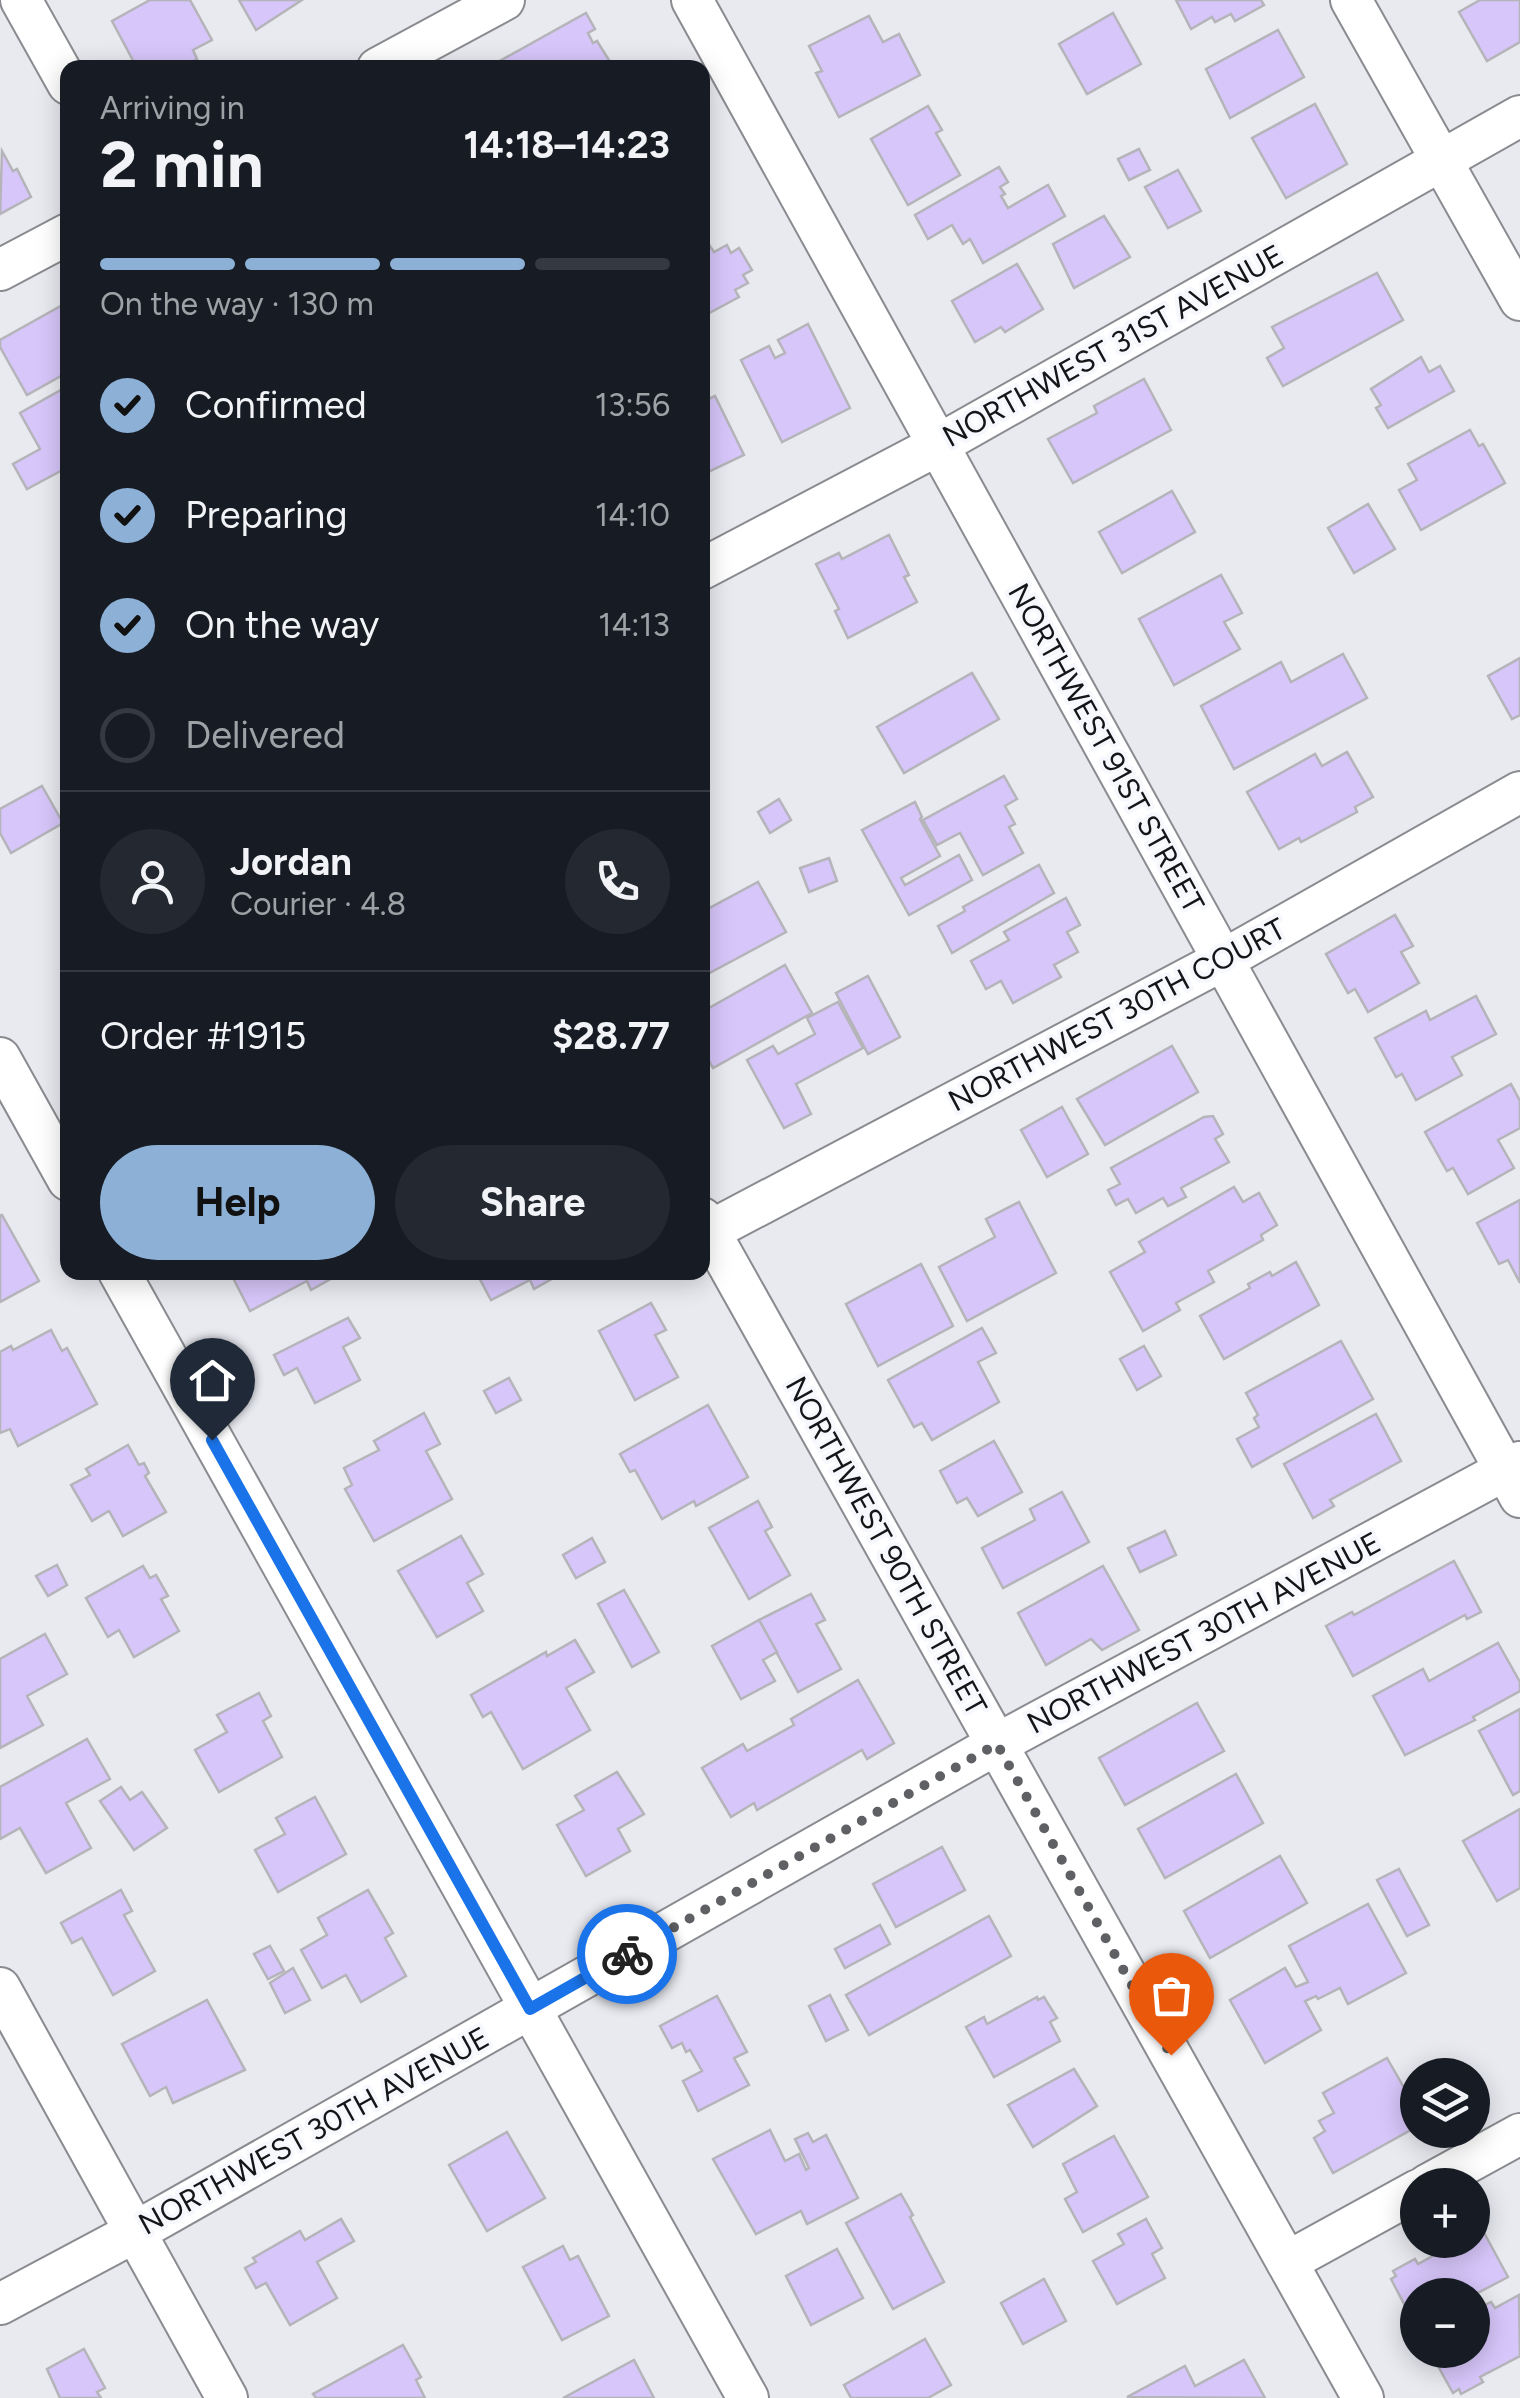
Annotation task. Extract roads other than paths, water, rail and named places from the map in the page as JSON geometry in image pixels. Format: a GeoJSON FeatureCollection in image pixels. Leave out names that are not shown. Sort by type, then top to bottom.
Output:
{"type":"FeatureCollection","features":[{"type":"Feature","properties":{"kind":"street"},"geometry":{"type":"LineString","coordinates":[[21,0],[60,70]]}},
{"type":"Feature","properties":{"kind":"street"},"geometry":{"type":"LineString","coordinates":[[393,60],[504,0]]}},
{"type":"Feature","properties":{"kind":"street","name":"NORTHWEST 91ST STREET"},"geometry":{"type":"LineString","coordinates":[[692,0],[1223,960],[1515,1477]]}},
{"type":"Feature","properties":{"kind":"street"},"geometry":{"type":"LineString","coordinates":[[1352,0],[1520,300]]}},
{"type":"Feature","properties":{"kind":"street","name":"NORTHWEST 31ST AVENUE"},"geometry":{"type":"LineString","coordinates":[[710,565],[938,445],[1520,116]]}},
{"type":"Feature","properties":{"kind":"street"},"geometry":{"type":"LineString","coordinates":[[0,270],[60,238]]}},
{"type":"Feature","properties":{"kind":"street","name":"NORTHWEST 30TH COURT"},"geometry":{"type":"LineString","coordinates":[[710,1222],[1223,960],[1520,792]]}},
{"type":"Feature","properties":{"kind":"street"},"geometry":{"type":"LineString","coordinates":[[0,1058],[60,1166]]}},
{"type":"Feature","properties":{"kind":"street","name":"NORTHWEST 90TH STREET"},"geometry":{"type":"LineString","coordinates":[[710,1231],[1363,2398]]}},
{"type":"Feature","properties":{"kind":"street"},"geometry":{"type":"LineString","coordinates":[[123,1280],[748,2398]]}},
{"type":"Feature","properties":{"kind":"street","name":"NORTHWEST 30TH AVENUE"},"geometry":{"type":"LineString","coordinates":[[0,2304],[997,1744],[1515,1477]]}},
{"type":"Feature","properties":{"kind":"street"},"geometry":{"type":"LineString","coordinates":[[0,1988],[227,2398]]}},
{"type":"Feature","properties":{"kind":"street"},"geometry":{"type":"LineString","coordinates":[[1458,2168],[1520,2134]]}},
{"type":"Feature","properties":{"kind":"street"},"geometry":{"type":"LineString","coordinates":[[1287,2262],[1400,2200]]}}]}
